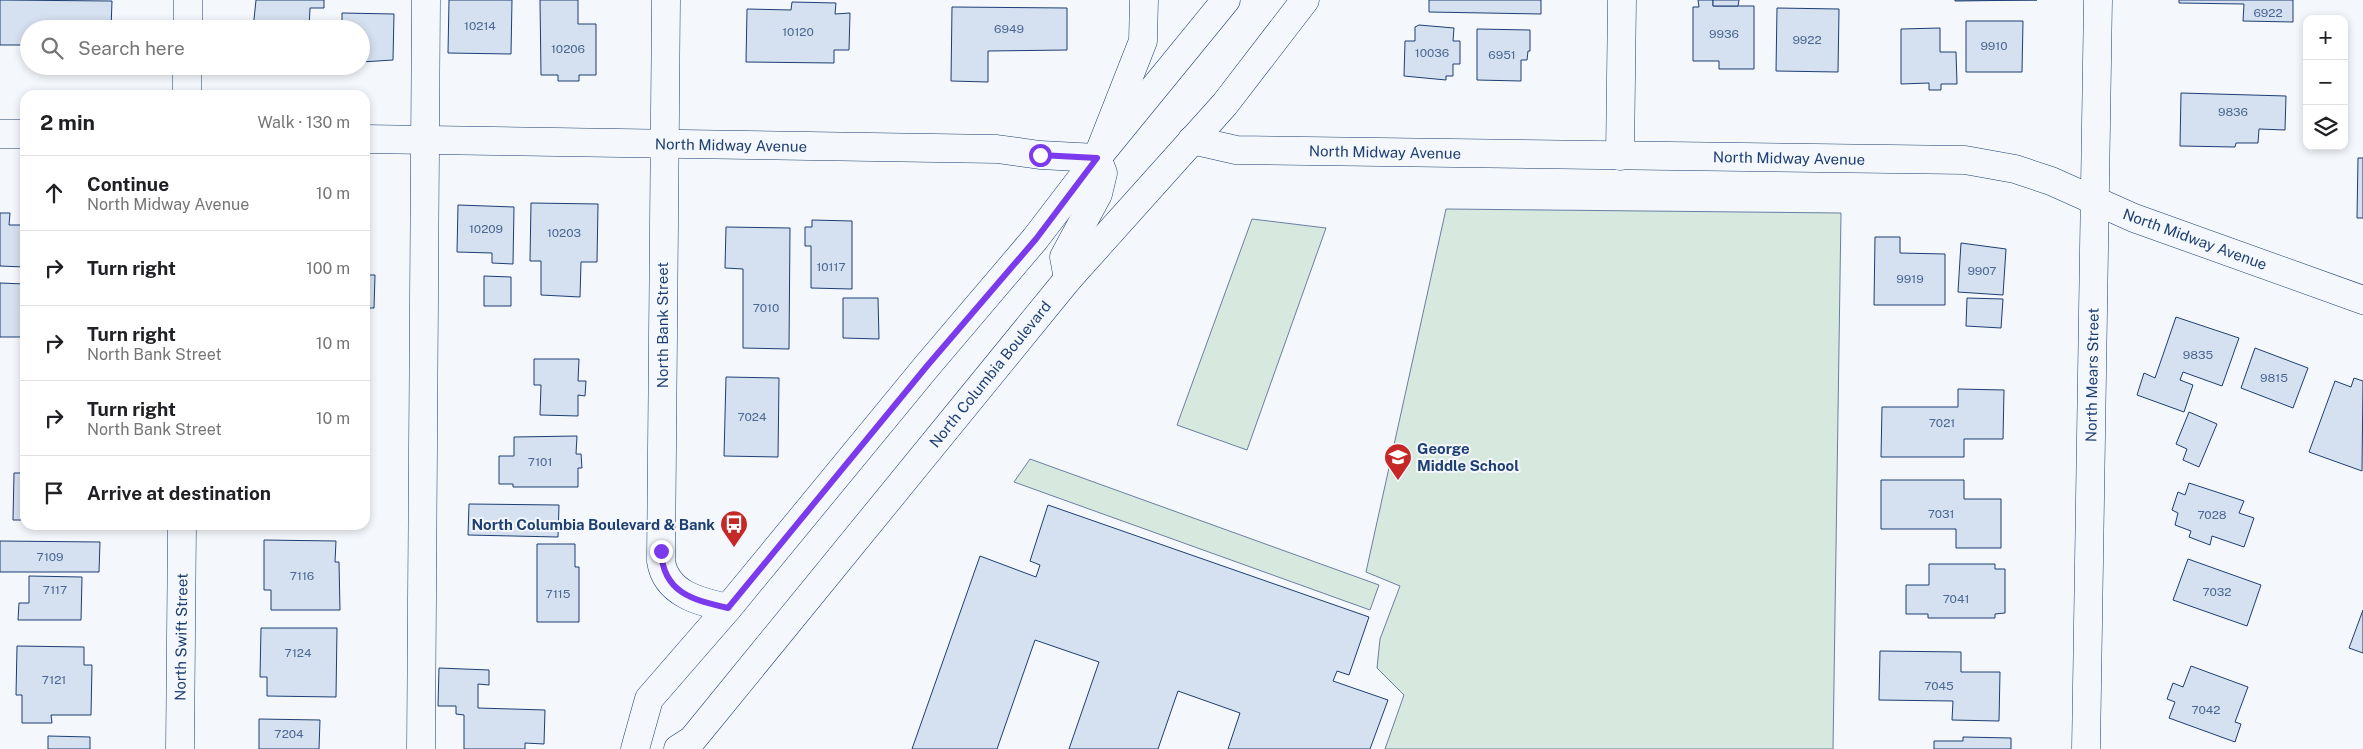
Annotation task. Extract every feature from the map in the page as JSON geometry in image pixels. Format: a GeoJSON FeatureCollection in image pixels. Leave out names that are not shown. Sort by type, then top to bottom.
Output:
{"type":"FeatureCollection","features":[{"type":"Feature","properties":{"kind":"street"},"geometry":{"type":"LineString","coordinates":[[188,0],[188,20]]}},
{"type":"Feature","properties":{"kind":"street"},"geometry":{"type":"LineString","coordinates":[[421,749],[423,140],[426,0]]}},
{"type":"Feature","properties":{"kind":"street","name":"North Bank Street"},"geometry":{"type":"LineString","coordinates":[[666,0],[662,561],[663,570],[674,586],[687,596],[728,608]]}},
{"type":"Feature","properties":{"kind":"street"},"geometry":{"type":"LineString","coordinates":[[1068,279],[1064,257],[1098,194],[1104,173],[1097,158],[1143,41],[1144,0]]}},
{"type":"Feature","properties":{"kind":"street"},"geometry":{"type":"LineString","coordinates":[[635,749],[649,699],[728,608],[927,366],[1036,239],[1097,158],[1226,0]]}},
{"type":"Feature","properties":{"kind":"street","name":"North Columbia Boulevard"},"geometry":{"type":"LineString","coordinates":[[678,749],[692,740],[1068,279],[1224,104],[1305,0]]}},
{"type":"Feature","properties":{"kind":"street"},"geometry":{"type":"LineString","coordinates":[[1620,156],[1622,0]]}},
{"type":"Feature","properties":{"kind":"street","name":"North Mears Street"},"geometry":{"type":"LineString","coordinates":[[2086,749],[2098,0]]}},
{"type":"Feature","properties":{"kind":"street"},"geometry":{"type":"LineString","coordinates":[[187,75],[187,90]]}},
{"type":"Feature","properties":{"kind":"street"},"geometry":{"type":"LineString","coordinates":[[0,134],[20,134]]}},
{"type":"Feature","properties":{"kind":"street","name":"North Midway Avenue"},"geometry":{"type":"LineString","coordinates":[[370,139],[997,149],[1040,155],[1097,158]]}},
{"type":"Feature","properties":{"kind":"street","name":"North Midway Avenue"},"geometry":{"type":"LineString","coordinates":[[1192,140],[1236,150],[1965,160],[2015,169],[2051,182],[2134,218],[2363,300]]}},
{"type":"Feature","properties":{"kind":"street","name":"North Swift Street"},"geometry":{"type":"LineString","coordinates":[[180,749],[182,530]]}},
{"type":"Feature","properties":{"kind":"shaded area"},"geometry":{"type":"Polygon","coordinates":[[[1446,209],[1841,213],[1833,749],[1385,749],[1404,695],[1377,668],[1380,639],[1400,586],[1366,572],[1446,209]]]}},
{"type":"Feature","properties":{"kind":"shaded area"},"geometry":{"type":"Polygon","coordinates":[[[1252,219],[1326,228],[1247,450],[1177,425],[1252,219]]]}},
{"type":"Feature","properties":{"kind":"shaded area"},"geometry":{"type":"Polygon","coordinates":[[[1030,459],[1379,585],[1370,610],[1014,482],[1030,459]]]}},
{"type":"Feature","properties":{"kind":"building"},"geometry":{"type":"Polygon","coordinates":[[[0,0],[112,1],[111,20],[20,20],[20,45],[0,45],[0,0]]]}},
{"type":"Feature","properties":{"kind":"building"},"geometry":{"type":"Polygon","coordinates":[[[256,0],[324,0],[324,8],[310,8],[309,20],[254,20],[256,0]]]}},
{"type":"Feature","properties":{"kind":"building"},"geometry":{"type":"Polygon","coordinates":[[[449,0],[512,0],[511,54],[448,53],[449,0]]]}},
{"type":"Feature","properties":{"kind":"building"},"geometry":{"type":"Polygon","coordinates":[[[540,0],[578,0],[578,24],[596,24],[596,75],[579,75],[579,81],[558,81],[558,75],[541,75],[540,0]]]}},
{"type":"Feature","properties":{"kind":"building"},"geometry":{"type":"Polygon","coordinates":[[[1429,0],[1541,0],[1541,14],[1429,12],[1429,0]]]}},
{"type":"Feature","properties":{"kind":"building"},"geometry":{"type":"Polygon","coordinates":[[[1698,0],[1713,0],[1713,6],[1754,6],[1754,69],[1719,69],[1719,61],[1693,61],[1693,7],[1699,7],[1698,0]]]}},
{"type":"Feature","properties":{"kind":"building"},"geometry":{"type":"Polygon","coordinates":[[[1713,0],[1739,0],[1738,6],[1713,6],[1713,0]]]}},
{"type":"Feature","properties":{"kind":"building"},"geometry":{"type":"Polygon","coordinates":[[[1955,0],[2037,0],[1955,1],[1955,0]]]}},
{"type":"Feature","properties":{"kind":"building"},"geometry":{"type":"Polygon","coordinates":[[[2179,0],[2293,0],[2293,22],[2243,21],[2244,4],[2179,3],[2179,0]]]}},
{"type":"Feature","properties":{"kind":"building"},"geometry":{"type":"Polygon","coordinates":[[[792,2],[836,3],[835,14],[850,13],[849,50],[834,50],[834,63],[746,62],[747,9],[791,10],[792,2]]]}},
{"type":"Feature","properties":{"kind":"building"},"geometry":{"type":"Polygon","coordinates":[[[952,7],[1067,8],[1067,50],[988,51],[988,82],[951,81],[952,7]]]}},
{"type":"Feature","properties":{"kind":"building"},"geometry":{"type":"Polygon","coordinates":[[[1777,8],[1839,9],[1838,72],[1776,71],[1777,8]]]}},
{"type":"Feature","properties":{"kind":"building"},"geometry":{"type":"Polygon","coordinates":[[[342,13],[394,14],[393,60],[370,61],[370,20],[342,20],[342,13]]]}},
{"type":"Feature","properties":{"kind":"building"},"geometry":{"type":"Polygon","coordinates":[[[1966,21],[2023,21],[2022,72],[1966,72],[1966,21]]]}},
{"type":"Feature","properties":{"kind":"building"},"geometry":{"type":"Polygon","coordinates":[[[1419,25],[1454,28],[1453,41],[1460,41],[1460,64],[1453,64],[1453,76],[1446,76],[1446,80],[1404,76],[1405,41],[1415,41],[1415,27],[1419,25]]]}},
{"type":"Feature","properties":{"kind":"building"},"geometry":{"type":"Polygon","coordinates":[[[1940,28],[1940,52],[1956,52],[1957,84],[1941,84],[1941,90],[1929,90],[1929,83],[1901,84],[1901,29],[1940,28]]]}},
{"type":"Feature","properties":{"kind":"building"},"geometry":{"type":"Polygon","coordinates":[[[1477,29],[1530,30],[1530,51],[1528,51],[1527,60],[1521,60],[1521,81],[1477,80],[1477,29]]]}},
{"type":"Feature","properties":{"kind":"building"},"geometry":{"type":"Polygon","coordinates":[[[2181,93],[2286,96],[2285,130],[2259,129],[2258,143],[2236,143],[2235,147],[2180,146],[2181,93]]]}},
{"type":"Feature","properties":{"kind":"building"},"geometry":{"type":"Polygon","coordinates":[[[2358,158],[2363,158],[2363,218],[2357,218],[2358,158]]]}},
{"type":"Feature","properties":{"kind":"building"},"geometry":{"type":"Polygon","coordinates":[[[531,203],[598,204],[597,262],[581,262],[580,297],[541,295],[541,261],[530,261],[531,203]]]}},
{"type":"Feature","properties":{"kind":"building"},"geometry":{"type":"Polygon","coordinates":[[[458,205],[514,207],[513,264],[492,263],[492,253],[457,252],[458,205]]]}},
{"type":"Feature","properties":{"kind":"building"},"geometry":{"type":"Polygon","coordinates":[[[0,213],[10,213],[9,225],[20,225],[20,267],[0,266],[0,213]]]}},
{"type":"Feature","properties":{"kind":"building"},"geometry":{"type":"Polygon","coordinates":[[[812,220],[852,221],[852,289],[811,288],[811,246],[805,246],[805,227],[812,227],[812,220]]]}},
{"type":"Feature","properties":{"kind":"building"},"geometry":{"type":"Polygon","coordinates":[[[726,227],[790,228],[789,349],[743,348],[743,269],[725,268],[726,227]]]}},
{"type":"Feature","properties":{"kind":"building"},"geometry":{"type":"Polygon","coordinates":[[[1875,237],[1900,237],[1900,253],[1945,254],[1945,305],[1874,305],[1875,237]]]}},
{"type":"Feature","properties":{"kind":"building"},"geometry":{"type":"Polygon","coordinates":[[[1961,243],[2006,249],[2003,295],[1958,292],[1961,243]]]}},
{"type":"Feature","properties":{"kind":"building"},"geometry":{"type":"Polygon","coordinates":[[[370,275],[375,275],[374,308],[370,308],[370,275]]]}},
{"type":"Feature","properties":{"kind":"building"},"geometry":{"type":"Polygon","coordinates":[[[484,276],[511,277],[511,306],[484,306],[484,276]]]}},
{"type":"Feature","properties":{"kind":"building"},"geometry":{"type":"Polygon","coordinates":[[[0,283],[20,284],[20,337],[0,337],[0,283]]]}},
{"type":"Feature","properties":{"kind":"building"},"geometry":{"type":"Polygon","coordinates":[[[843,298],[878,298],[879,339],[843,338],[843,298]]]}},
{"type":"Feature","properties":{"kind":"building"},"geometry":{"type":"Polygon","coordinates":[[[1967,298],[2003,299],[2001,328],[1966,326],[1967,298]]]}},
{"type":"Feature","properties":{"kind":"building"},"geometry":{"type":"Polygon","coordinates":[[[2176,317],[2239,338],[2222,386],[2183,372],[2180,380],[2193,385],[2184,412],[2137,395],[2144,373],[2155,378],[2176,317]]]}},
{"type":"Feature","properties":{"kind":"building"},"geometry":{"type":"Polygon","coordinates":[[[2255,348],[2308,368],[2293,408],[2241,388],[2255,348]]]}},
{"type":"Feature","properties":{"kind":"building"},"geometry":{"type":"Polygon","coordinates":[[[534,359],[579,359],[578,381],[586,381],[585,396],[578,395],[578,416],[540,415],[541,385],[534,385],[534,359]]]}},
{"type":"Feature","properties":{"kind":"building"},"geometry":{"type":"Polygon","coordinates":[[[726,377],[779,378],[778,457],[724,456],[726,377]]]}},
{"type":"Feature","properties":{"kind":"building"},"geometry":{"type":"Polygon","coordinates":[[[2354,378],[2363,381],[2362,471],[2309,452],[2335,381],[2351,387],[2354,378]]]}},
{"type":"Feature","properties":{"kind":"building"},"geometry":{"type":"Polygon","coordinates":[[[1958,389],[2004,390],[2003,439],[1964,439],[1964,457],[1881,457],[1882,407],[1958,407],[1958,389]]]}},
{"type":"Feature","properties":{"kind":"building"},"geometry":{"type":"Polygon","coordinates":[[[2189,412],[2217,424],[2199,467],[2183,460],[2187,449],[2176,444],[2189,412]]]}},
{"type":"Feature","properties":{"kind":"building"},"geometry":{"type":"Polygon","coordinates":[[[577,436],[576,454],[581,454],[582,468],[578,468],[578,487],[513,487],[513,484],[499,484],[499,456],[514,456],[514,437],[577,436]]]}},
{"type":"Feature","properties":{"kind":"building"},"geometry":{"type":"Polygon","coordinates":[[[14,473],[20,473],[20,520],[13,520],[14,473]]]}},
{"type":"Feature","properties":{"kind":"building"},"geometry":{"type":"Polygon","coordinates":[[[1881,480],[1964,480],[1964,499],[2001,499],[2001,548],[1956,548],[1956,529],[1881,529],[1881,480]]]}},
{"type":"Feature","properties":{"kind":"building"},"geometry":{"type":"Polygon","coordinates":[[[2189,483],[2244,501],[2239,513],[2254,518],[2244,547],[2212,536],[2210,545],[2189,537],[2191,531],[2175,525],[2178,513],[2172,510],[2178,492],[2185,495],[2189,483]]]}},
{"type":"Feature","properties":{"kind":"building"},"geometry":{"type":"Polygon","coordinates":[[[469,504],[559,505],[558,537],[468,535],[469,504]]]}},
{"type":"Feature","properties":{"kind":"building"},"geometry":{"type":"Polygon","coordinates":[[[1048,505],[1369,617],[1349,675],[1337,671],[1333,681],[1388,700],[1370,749],[1228,749],[1240,713],[1178,691],[1158,749],[1069,749],[1099,662],[1035,640],[997,749],[912,749],[980,556],[1036,577],[1040,565],[1030,561],[1048,505]]]}},
{"type":"Feature","properties":{"kind":"building"},"geometry":{"type":"Polygon","coordinates":[[[264,540],[336,541],[335,562],[339,562],[340,610],[271,610],[271,590],[264,590],[264,540]]]}},
{"type":"Feature","properties":{"kind":"building"},"geometry":{"type":"Polygon","coordinates":[[[0,541],[100,542],[99,572],[0,572],[0,541]]]}},
{"type":"Feature","properties":{"kind":"building"},"geometry":{"type":"Polygon","coordinates":[[[537,544],[575,544],[575,567],[579,567],[579,622],[537,622],[537,544]]]}},
{"type":"Feature","properties":{"kind":"building"},"geometry":{"type":"Polygon","coordinates":[[[2188,559],[2261,585],[2247,626],[2173,600],[2188,559]]]}},
{"type":"Feature","properties":{"kind":"building"},"geometry":{"type":"Polygon","coordinates":[[[1929,564],[1995,564],[1995,569],[2005,569],[2005,613],[1995,614],[1995,618],[1928,618],[1928,614],[1906,614],[1906,585],[1929,585],[1929,564]]]}},
{"type":"Feature","properties":{"kind":"building"},"geometry":{"type":"Polygon","coordinates":[[[29,576],[82,577],[81,620],[18,620],[19,603],[29,603],[29,576]]]}},
{"type":"Feature","properties":{"kind":"building"},"geometry":{"type":"Polygon","coordinates":[[[2363,610],[2363,653],[2349,648],[2363,610]]]}},
{"type":"Feature","properties":{"kind":"building"},"geometry":{"type":"Polygon","coordinates":[[[261,628],[337,628],[336,697],[267,696],[267,677],[260,677],[261,628]]]}},
{"type":"Feature","properties":{"kind":"building"},"geometry":{"type":"Polygon","coordinates":[[[17,646],[84,647],[84,665],[92,665],[91,715],[51,715],[52,723],[22,723],[22,695],[16,695],[17,646]]]}},
{"type":"Feature","properties":{"kind":"building"},"geometry":{"type":"Polygon","coordinates":[[[1880,651],[1961,652],[1961,672],[2000,672],[1999,721],[1952,720],[1953,701],[1879,700],[1880,651]]]}},
{"type":"Feature","properties":{"kind":"building"},"geometry":{"type":"Polygon","coordinates":[[[2191,666],[2248,687],[2235,722],[2241,724],[2235,742],[2169,718],[2175,702],[2167,699],[2173,683],[2183,687],[2191,666]]]}},
{"type":"Feature","properties":{"kind":"building"},"geometry":{"type":"Polygon","coordinates":[[[439,668],[489,670],[489,685],[478,684],[478,708],[545,710],[544,744],[525,743],[525,749],[464,749],[464,715],[456,714],[456,706],[438,706],[439,668]]]}},
{"type":"Feature","properties":{"kind":"building"},"geometry":{"type":"Polygon","coordinates":[[[259,719],[320,720],[319,749],[259,749],[259,719]]]}},
{"type":"Feature","properties":{"kind":"building"},"geometry":{"type":"Polygon","coordinates":[[[48,736],[90,737],[90,749],[48,749],[48,736]]]}},
{"type":"Feature","properties":{"kind":"building"},"geometry":{"type":"Polygon","coordinates":[[[1963,737],[2011,738],[2011,749],[1934,749],[1934,741],[1963,741],[1963,737]]]}},
{"type":"Feature","properties":{"kind":"place","name":"George Middle School"},"geometry":{"type":"Point","coordinates":[1398,481]}},
{"type":"Feature","properties":{"kind":"place","name":"North Columbia Boulevard & Bank"},"geometry":{"type":"Point","coordinates":[734,548]}},
{"type":"Feature","properties":{"kind":"route"},"geometry":{"type":"LineString","coordinates":[[661,551],[663,570],[674,586],[687,596],[702,602],[728,608],[927,366],[1036,239],[1097,158],[1040,155]]}}]}
